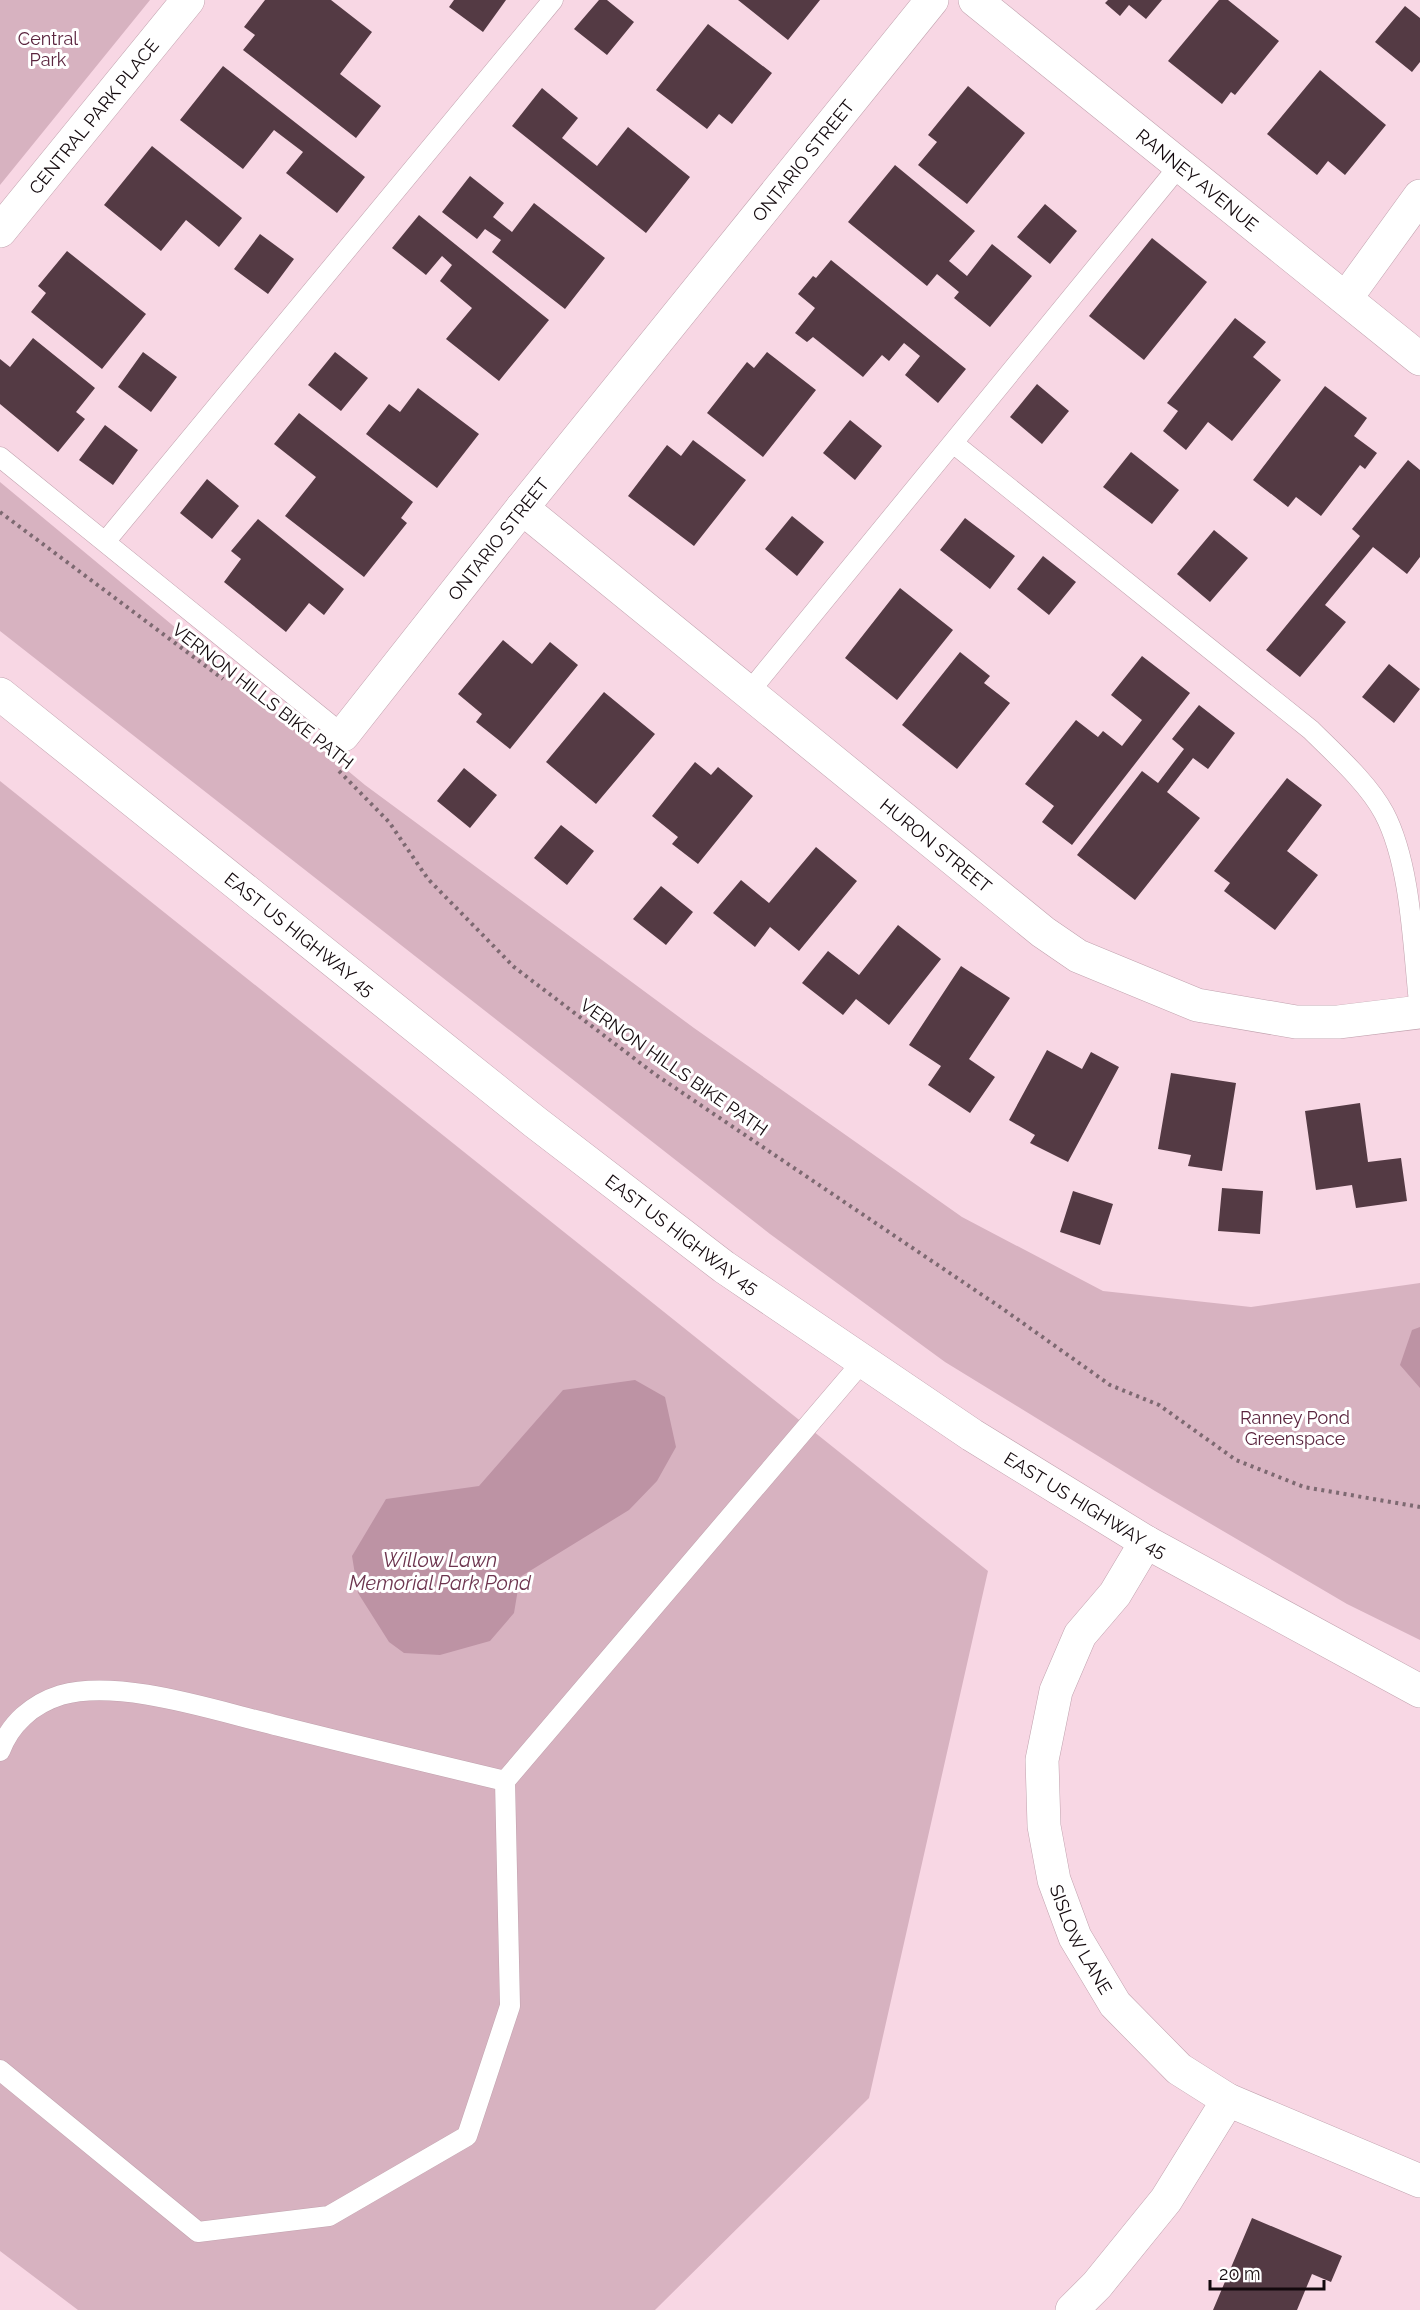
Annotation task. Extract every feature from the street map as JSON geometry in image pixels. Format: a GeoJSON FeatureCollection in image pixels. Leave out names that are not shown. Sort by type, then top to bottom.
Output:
{"type":"FeatureCollection","features":[{"type":"Feature","properties":{"kind":"street","name":"CENTRAL PARK PLACE"},"geometry":{"type":"LineString","coordinates":[[0,231],[188,0]]}},
{"type":"Feature","properties":{"kind":"street","name":"ONTARIO STREET"},"geometry":{"type":"LineString","coordinates":[[343,735],[522,508],[932,0]]}},
{"type":"Feature","properties":{"kind":"street","name":"RANNEY AVENUE"},"geometry":{"type":"LineString","coordinates":[[975,0],[1420,359]]}},
{"type":"Feature","properties":{"kind":"street"},"geometry":{"type":"LineString","coordinates":[[1346,298],[1420,196]]}},
{"type":"Feature","properties":{"kind":"street","name":"HURON STREET"},"geometry":{"type":"LineString","coordinates":[[522,508],[1043,932],[1078,956],[1197,1005],[1296,1022],[1338,1022],[1420,1012]]}},
{"type":"Feature","properties":{"kind":"street","name":"EAST US HIGHWAY 45"},"geometry":{"type":"LineString","coordinates":[[0,694],[535,1122],[724,1267],[972,1435],[1146,1542],[1420,1691]]}},
{"type":"Feature","properties":{"kind":"street","name":"SISLOW LANE"},"geometry":{"type":"LineString","coordinates":[[1146,1542],[1115,1594],[1080,1635],[1056,1691],[1042,1760],[1044,1826],[1054,1880],[1075,1937],[1114,2004],[1179,2069],[1228,2100],[1420,2181]]}},
{"type":"Feature","properties":{"kind":"street"},"geometry":{"type":"LineString","coordinates":[[1072,2310],[1097,2285],[1166,2200],[1228,2100]]}},
{"type":"Feature","properties":{"kind":"lane"},"geometry":{"type":"LineString","coordinates":[[105,542],[553,0]]}},
{"type":"Feature","properties":{"kind":"lane"},"geometry":{"type":"LineString","coordinates":[[749,692],[1180,165]]}},
{"type":"Feature","properties":{"kind":"lane"},"geometry":{"type":"LineString","coordinates":[[953,443],[1311,730],[1349,769],[1384,813],[1402,862],[1420,1012]]}},
{"type":"Feature","properties":{"kind":"lane","name":"ONTARIO STREET"},"geometry":{"type":"LineString","coordinates":[[0,457],[343,735]]}},
{"type":"Feature","properties":{"kind":"lane"},"geometry":{"type":"LineString","coordinates":[[0,2070],[198,2232],[329,2216],[467,2136],[510,2006],[505,1781],[863,1360]]}},
{"type":"Feature","properties":{"kind":"lane"},"geometry":{"type":"LineString","coordinates":[[0,1751],[7,1733],[30,1709],[61,1695],[99,1691],[160,1697],[505,1781]]}},
{"type":"Feature","properties":{"kind":"path","name":"VERNON HILLS BIKE PATH"},"geometry":{"type":"LineString","coordinates":[[0,512],[225,681]]}},
{"type":"Feature","properties":{"kind":"path","name":"VERNON HILLS BIKE PATH"},"geometry":{"type":"LineString","coordinates":[[336,768],[389,822],[429,879],[514,967],[656,1075],[1003,1309],[1110,1385],[1159,1405],[1236,1460],[1304,1487],[1420,1506]]}},
{"type":"Feature","properties":{"kind":"green space","name":"Central Park"},"geometry":{"type":"Polygon","coordinates":[[[0,0],[150,0],[0,185],[0,0]]]}},
{"type":"Feature","properties":{"kind":"green space","name":"Ranney Pond Greenspace"},"geometry":{"type":"Polygon","coordinates":[[[0,482],[365,785],[694,1028],[962,1217],[1103,1291],[1251,1307],[1420,1283],[1420,1640],[1347,1604],[1155,1491],[945,1362],[770,1234],[0,631],[0,482]]]}},
{"type":"Feature","properties":{"kind":"green space"},"geometry":{"type":"Polygon","coordinates":[[[0,781],[988,1571],[869,2098],[655,2310],[78,2310],[0,2251],[0,781]]]}},
{"type":"Feature","properties":{"kind":"water"},"geometry":{"type":"Polygon","coordinates":[[[1420,1327],[1420,1388],[1400,1365],[1412,1330],[1420,1327]]]}},
{"type":"Feature","properties":{"kind":"water","name":"Willow Lawn Memorial Park Pond"},"geometry":{"type":"Polygon","coordinates":[[[635,1380],[665,1397],[676,1447],[657,1481],[629,1510],[520,1577],[514,1613],[490,1641],[440,1655],[404,1653],[389,1642],[358,1593],[352,1556],[386,1499],[479,1486],[563,1390],[635,1380]]]}},
{"type":"Feature","properties":{"kind":"building"},"geometry":{"type":"Polygon","coordinates":[[[265,0],[331,0],[372,32],[340,74],[381,106],[356,138],[243,50],[255,35],[244,27],[265,0]]]}},
{"type":"Feature","properties":{"kind":"building"},"geometry":{"type":"Polygon","coordinates":[[[454,0],[506,0],[483,32],[449,7],[454,0]]]}},
{"type":"Feature","properties":{"kind":"building"},"geometry":{"type":"Polygon","coordinates":[[[599,0],[607,0],[634,22],[607,55],[574,29],[599,0]]]}},
{"type":"Feature","properties":{"kind":"building"},"geometry":{"type":"Polygon","coordinates":[[[738,0],[820,0],[788,40],[738,0]]]}},
{"type":"Feature","properties":{"kind":"building"},"geometry":{"type":"Polygon","coordinates":[[[1108,0],[1162,0],[1146,19],[1129,5],[1120,16],[1105,3],[1108,0]]]}},
{"type":"Feature","properties":{"kind":"building"},"geometry":{"type":"Polygon","coordinates":[[[1219,0],[1228,0],[1279,41],[1235,95],[1231,92],[1222,104],[1168,61],[1219,0]]]}},
{"type":"Feature","properties":{"kind":"building"},"geometry":{"type":"Polygon","coordinates":[[[1405,6],[1420,18],[1420,62],[1412,72],[1375,42],[1405,6]]]}},
{"type":"Feature","properties":{"kind":"building"},"geometry":{"type":"Polygon","coordinates":[[[708,24],[772,73],[732,124],[719,114],[707,129],[656,90],[708,24]]]}},
{"type":"Feature","properties":{"kind":"building"},"geometry":{"type":"Polygon","coordinates":[[[223,66],[365,177],[337,213],[286,173],[303,152],[274,130],[243,169],[180,120],[223,66]]]}},
{"type":"Feature","properties":{"kind":"building"},"geometry":{"type":"Polygon","coordinates":[[[1320,70],[1386,125],[1345,175],[1328,161],[1317,175],[1267,134],[1320,70]]]}},
{"type":"Feature","properties":{"kind":"building"},"geometry":{"type":"Polygon","coordinates":[[[968,86],[1025,133],[967,204],[918,165],[937,142],[928,135],[968,86]]]}},
{"type":"Feature","properties":{"kind":"building"},"geometry":{"type":"Polygon","coordinates":[[[542,88],[578,118],[562,138],[597,166],[628,127],[690,177],[646,233],[512,126],[542,88]]]}},
{"type":"Feature","properties":{"kind":"building"},"geometry":{"type":"Polygon","coordinates":[[[152,146],[242,218],[219,247],[186,220],[161,251],[104,205],[152,146]]]}},
{"type":"Feature","properties":{"kind":"building"},"geometry":{"type":"Polygon","coordinates":[[[895,165],[975,231],[949,261],[967,276],[992,244],[1032,276],[990,327],[954,298],[959,292],[937,274],[927,286],[848,222],[895,165]]]}},
{"type":"Feature","properties":{"kind":"building"},"geometry":{"type":"Polygon","coordinates":[[[470,176],[504,203],[493,217],[512,232],[534,203],[605,258],[565,309],[492,252],[501,240],[485,229],[477,239],[442,212],[470,176]]]}},
{"type":"Feature","properties":{"kind":"building"},"geometry":{"type":"Polygon","coordinates":[[[1045,204],[1077,231],[1050,264],[1017,237],[1045,204]]]}},
{"type":"Feature","properties":{"kind":"building"},"geometry":{"type":"Polygon","coordinates":[[[419,215],[549,320],[499,381],[446,339],[472,308],[440,281],[452,265],[442,256],[426,275],[392,248],[419,215]]]}},
{"type":"Feature","properties":{"kind":"building"},"geometry":{"type":"Polygon","coordinates":[[[260,234],[294,259],[268,294],[234,269],[260,234]]]}},
{"type":"Feature","properties":{"kind":"building"},"geometry":{"type":"Polygon","coordinates":[[[1152,238],[1207,282],[1144,360],[1089,316],[1152,238]]]}},
{"type":"Feature","properties":{"kind":"building"},"geometry":{"type":"Polygon","coordinates":[[[67,251],[146,314],[102,369],[31,312],[46,293],[38,286],[67,251]]]}},
{"type":"Feature","properties":{"kind":"building"},"geometry":{"type":"Polygon","coordinates":[[[831,260],[966,369],[938,403],[905,375],[920,356],[904,343],[889,361],[882,355],[863,377],[813,337],[807,342],[795,333],[815,308],[798,294],[831,260]]]}},
{"type":"Feature","properties":{"kind":"building"},"geometry":{"type":"Polygon","coordinates":[[[1235,318],[1266,342],[1253,357],[1281,380],[1232,441],[1208,422],[1186,450],[1163,431],[1178,411],[1167,403],[1235,318]]]}},
{"type":"Feature","properties":{"kind":"building"},"geometry":{"type":"Polygon","coordinates":[[[33,338],[95,388],[76,412],[85,419],[58,452],[0,404],[0,359],[10,367],[33,338]]]}},
{"type":"Feature","properties":{"kind":"building"},"geometry":{"type":"Polygon","coordinates":[[[143,352],[177,377],[151,412],[118,387],[143,352]]]}},
{"type":"Feature","properties":{"kind":"building"},"geometry":{"type":"Polygon","coordinates":[[[335,352],[368,378],[341,411],[308,385],[335,352]]]}},
{"type":"Feature","properties":{"kind":"building"},"geometry":{"type":"Polygon","coordinates":[[[767,352],[816,390],[763,457],[707,413],[747,362],[754,368],[767,352]]]}},
{"type":"Feature","properties":{"kind":"building"},"geometry":{"type":"Polygon","coordinates":[[[1037,384],[1069,411],[1042,444],[1010,417],[1037,384]]]}},
{"type":"Feature","properties":{"kind":"building"},"geometry":{"type":"Polygon","coordinates":[[[1325,386],[1367,418],[1354,436],[1377,453],[1365,469],[1360,465],[1321,516],[1296,497],[1288,507],[1253,480],[1325,386]]]}},
{"type":"Feature","properties":{"kind":"building"},"geometry":{"type":"Polygon","coordinates":[[[418,388],[479,434],[437,488],[366,434],[389,404],[400,412],[418,388]]]}},
{"type":"Feature","properties":{"kind":"building"},"geometry":{"type":"Polygon","coordinates":[[[299,413],[413,502],[401,518],[407,523],[364,577],[285,516],[316,477],[274,444],[299,413]]]}},
{"type":"Feature","properties":{"kind":"building"},"geometry":{"type":"Polygon","coordinates":[[[850,420],[882,446],[855,480],[823,453],[850,420]]]}},
{"type":"Feature","properties":{"kind":"building"},"geometry":{"type":"Polygon","coordinates":[[[105,425],[138,450],[113,485],[79,460],[105,425]]]}},
{"type":"Feature","properties":{"kind":"building"},"geometry":{"type":"Polygon","coordinates":[[[693,440],[746,480],[694,546],[628,496],[667,445],[681,456],[693,440]]]}},
{"type":"Feature","properties":{"kind":"building"},"geometry":{"type":"Polygon","coordinates":[[[1131,452],[1179,490],[1152,524],[1103,487],[1131,452]]]}},
{"type":"Feature","properties":{"kind":"building"},"geometry":{"type":"Polygon","coordinates":[[[1408,460],[1420,470],[1420,557],[1407,574],[1373,547],[1325,605],[1346,622],[1300,677],[1266,650],[1360,536],[1352,529],[1408,460]]]}},
{"type":"Feature","properties":{"kind":"building"},"geometry":{"type":"Polygon","coordinates":[[[207,479],[239,506],[212,539],[180,513],[207,479]]]}},
{"type":"Feature","properties":{"kind":"building"},"geometry":{"type":"Polygon","coordinates":[[[792,516],[824,542],[797,576],[765,549],[792,516]]]}},
{"type":"Feature","properties":{"kind":"building"},"geometry":{"type":"Polygon","coordinates":[[[965,518],[1015,556],[990,589],[940,550],[965,518]]]}},
{"type":"Feature","properties":{"kind":"building"},"geometry":{"type":"Polygon","coordinates":[[[258,519],[344,589],[324,615],[309,603],[286,632],[224,582],[241,559],[231,551],[258,519]]]}},
{"type":"Feature","properties":{"kind":"building"},"geometry":{"type":"Polygon","coordinates":[[[1214,530],[1248,558],[1210,602],[1177,574],[1214,530]]]}},
{"type":"Feature","properties":{"kind":"building"},"geometry":{"type":"Polygon","coordinates":[[[1043,556],[1076,582],[1049,615],[1017,589],[1043,556]]]}},
{"type":"Feature","properties":{"kind":"building"},"geometry":{"type":"Polygon","coordinates":[[[900,588],[953,630],[897,700],[845,658],[900,588]]]}},
{"type":"Feature","properties":{"kind":"building"},"geometry":{"type":"Polygon","coordinates":[[[503,640],[532,664],[550,642],[578,665],[510,749],[476,722],[482,714],[458,694],[503,640]]]}},
{"type":"Feature","properties":{"kind":"building"},"geometry":{"type":"Polygon","coordinates":[[[960,652],[990,676],[984,683],[1010,703],[957,769],[902,725],[960,652]]]}},
{"type":"Feature","properties":{"kind":"building"},"geometry":{"type":"Polygon","coordinates":[[[1142,656],[1190,693],[1072,845],[1042,822],[1054,806],[1025,784],[1076,720],[1098,737],[1103,731],[1122,746],[1142,720],[1111,695],[1142,656]]]}},
{"type":"Feature","properties":{"kind":"building"},"geometry":{"type":"Polygon","coordinates":[[[1389,664],[1420,689],[1394,723],[1362,697],[1389,664]]]}},
{"type":"Feature","properties":{"kind":"building"},"geometry":{"type":"Polygon","coordinates":[[[604,692],[655,734],[596,804],[546,762],[604,692]]]}},
{"type":"Feature","properties":{"kind":"building"},"geometry":{"type":"Polygon","coordinates":[[[1199,705],[1235,733],[1208,769],[1193,758],[1167,792],[1200,818],[1135,900],[1077,855],[1142,771],[1158,783],[1184,749],[1172,739],[1199,705]]]}},
{"type":"Feature","properties":{"kind":"building"},"geometry":{"type":"Polygon","coordinates":[[[695,762],[711,775],[718,767],[753,796],[698,864],[672,844],[678,837],[652,816],[695,762]]]}},
{"type":"Feature","properties":{"kind":"building"},"geometry":{"type":"Polygon","coordinates":[[[464,768],[497,795],[470,828],[437,801],[464,768]]]}},
{"type":"Feature","properties":{"kind":"building"},"geometry":{"type":"Polygon","coordinates":[[[1287,778],[1322,805],[1287,851],[1318,875],[1275,930],[1224,891],[1230,883],[1214,871],[1287,778]]]}},
{"type":"Feature","properties":{"kind":"building"},"geometry":{"type":"Polygon","coordinates":[[[561,825],[594,851],[567,885],[534,858],[561,825]]]}},
{"type":"Feature","properties":{"kind":"building"},"geometry":{"type":"Polygon","coordinates":[[[816,847],[857,881],[799,951],[770,927],[755,947],[713,913],[741,880],[769,903],[816,847]]]}},
{"type":"Feature","properties":{"kind":"building"},"geometry":{"type":"Polygon","coordinates":[[[661,886],[693,912],[666,945],[633,919],[661,886]]]}},
{"type":"Feature","properties":{"kind":"building"},"geometry":{"type":"Polygon","coordinates":[[[898,925],[941,959],[889,1025],[856,999],[843,1015],[802,983],[828,951],[859,975],[898,925]]]}},
{"type":"Feature","properties":{"kind":"building"},"geometry":{"type":"Polygon","coordinates":[[[961,966],[1010,998],[969,1059],[995,1077],[970,1113],[928,1085],[941,1066],[909,1045],[961,966]]]}},
{"type":"Feature","properties":{"kind":"building"},"geometry":{"type":"Polygon","coordinates":[[[1047,1050],[1082,1069],[1091,1052],[1119,1067],[1068,1162],[1030,1143],[1035,1135],[1009,1120],[1047,1050]]]}},
{"type":"Feature","properties":{"kind":"building"},"geometry":{"type":"Polygon","coordinates":[[[1171,1073],[1236,1083],[1222,1171],[1188,1166],[1191,1155],[1158,1149],[1171,1073]]]}},
{"type":"Feature","properties":{"kind":"building"},"geometry":{"type":"Polygon","coordinates":[[[1360,1103],[1368,1162],[1401,1158],[1407,1201],[1356,1208],[1352,1185],[1316,1190],[1305,1111],[1360,1103]]]}},
{"type":"Feature","properties":{"kind":"building"},"geometry":{"type":"Polygon","coordinates":[[[1222,1188],[1263,1191],[1260,1234],[1218,1231],[1222,1188]]]}},
{"type":"Feature","properties":{"kind":"building"},"geometry":{"type":"Polygon","coordinates":[[[1073,1191],[1113,1204],[1100,1245],[1060,1232],[1073,1191]]]}},
{"type":"Feature","properties":{"kind":"building"},"geometry":{"type":"Polygon","coordinates":[[[1252,2218],[1342,2256],[1331,2282],[1312,2274],[1297,2310],[1213,2310],[1252,2218]]]}}]}
